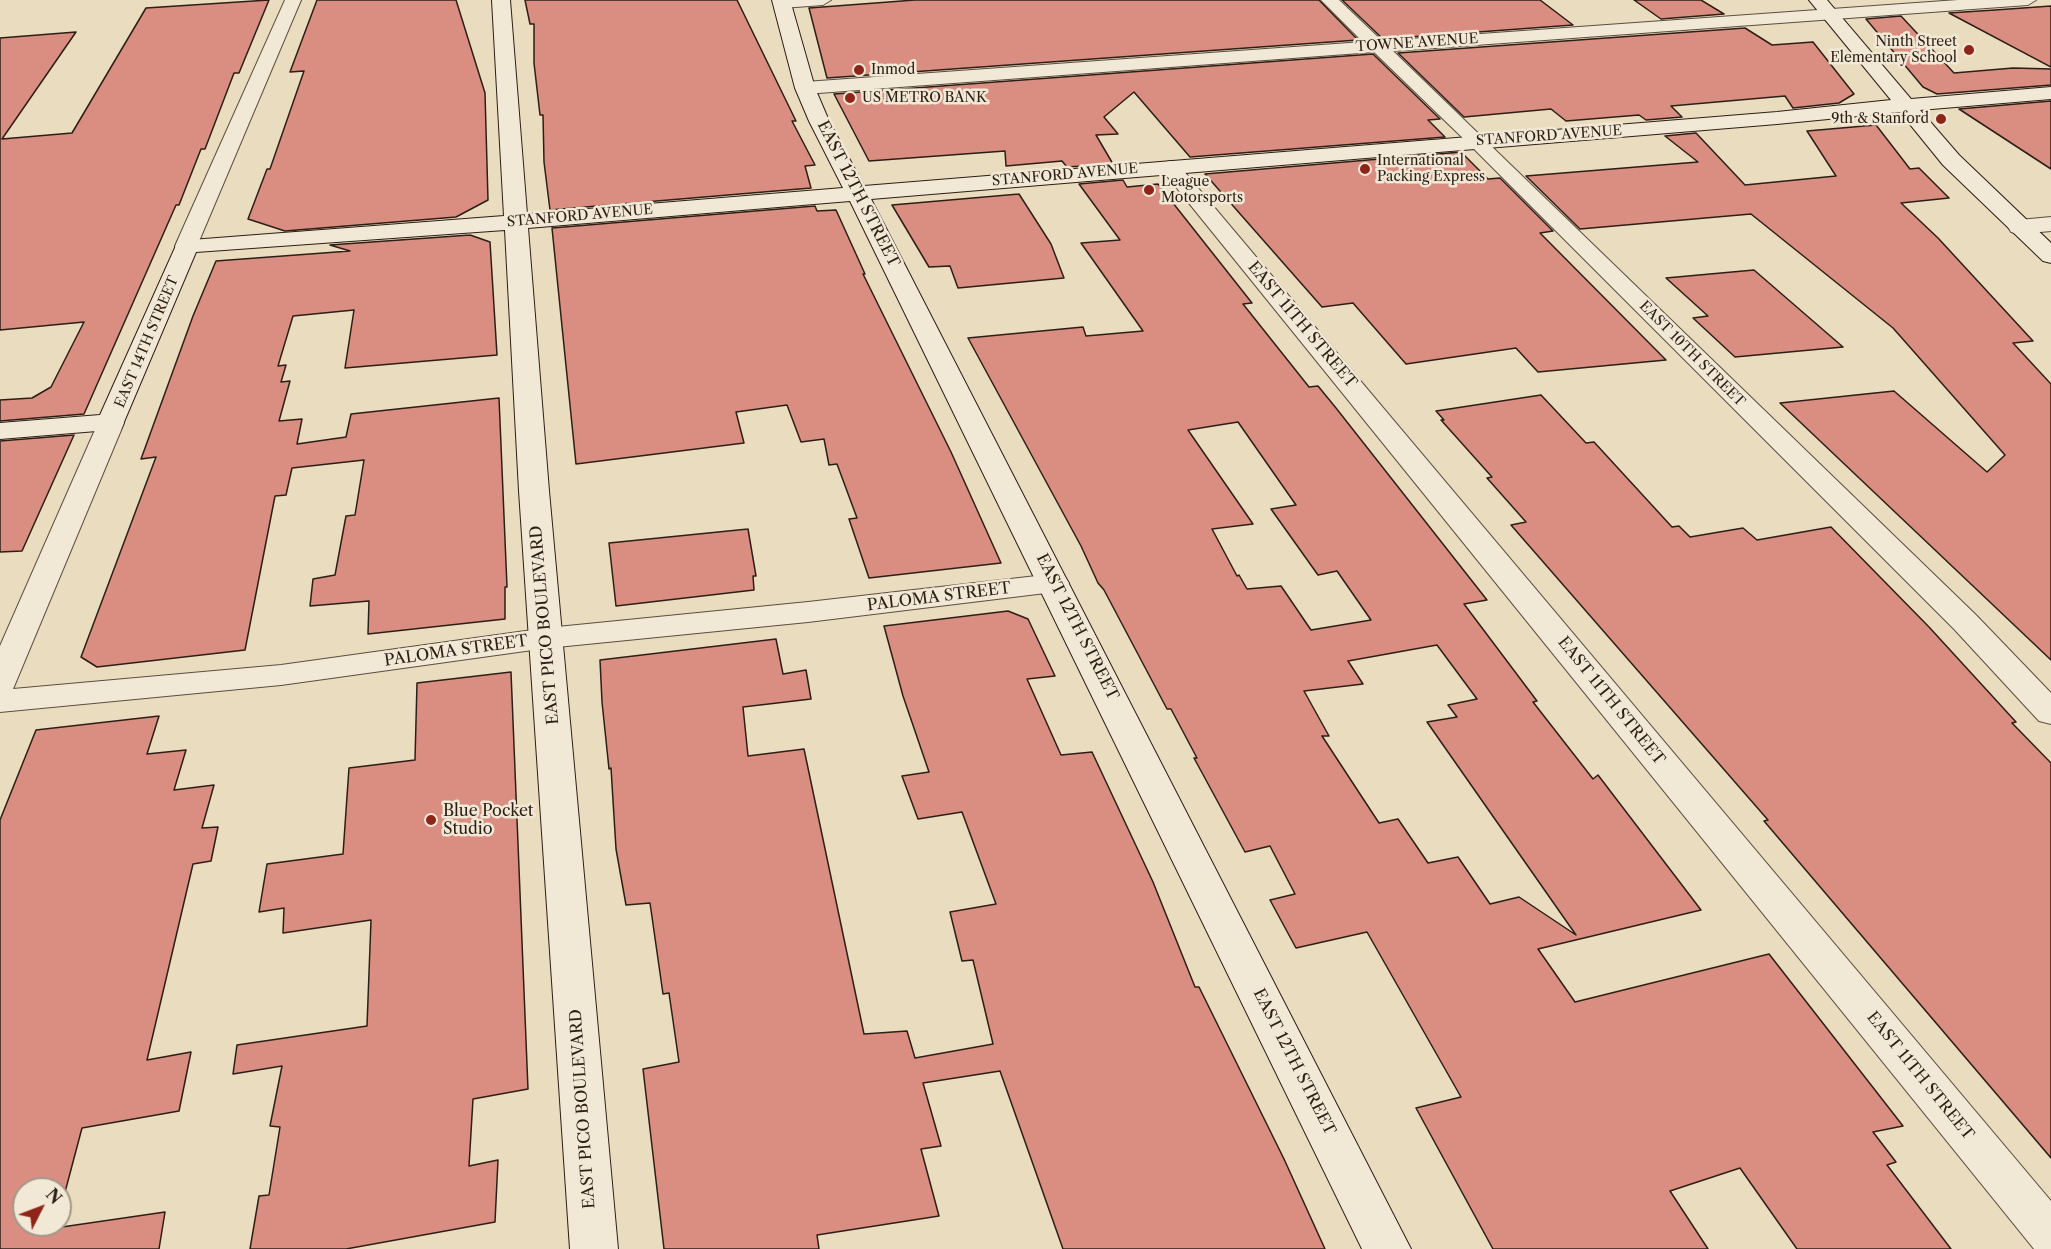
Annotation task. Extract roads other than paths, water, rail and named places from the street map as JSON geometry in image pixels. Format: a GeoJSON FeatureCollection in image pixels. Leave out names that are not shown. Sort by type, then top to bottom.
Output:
{"type":"FeatureCollection","features":[{"type":"Feature","properties":{"kind":"street","name":"EAST 14TH STREET"},"geometry":{"type":"LineString","coordinates":[[0,684],[293,0]]}},
{"type":"Feature","properties":{"kind":"street","name":"EAST PICO BOULEVARD"},"geometry":{"type":"LineString","coordinates":[[501,0],[534,490],[594,1249]]}},
{"type":"Feature","properties":{"kind":"street"},"geometry":{"type":"LineString","coordinates":[[782,1],[822,0]]}},
{"type":"Feature","properties":{"kind":"street","name":"EAST 10TH STREET"},"geometry":{"type":"LineString","coordinates":[[1329,0],[1477,141],[1965,622],[2051,713]]}},
{"type":"Feature","properties":{"kind":"street","name":"TOWNE AVENUE"},"geometry":{"type":"LineString","coordinates":[[806,87],[1378,45],[1824,7],[2028,0]]}},
{"type":"Feature","properties":{"kind":"street","name":"EAST 12TH STREET"},"geometry":{"type":"LineString","coordinates":[[782,1],[806,87],[819,121],[1054,583],[1387,1249]]}},
{"type":"Feature","properties":{"kind":"street"},"geometry":{"type":"LineString","coordinates":[[1824,7],[1951,160],[2051,256]]}},
{"type":"Feature","properties":{"kind":"street","name":"STANFORD AVENUE"},"geometry":{"type":"LineString","coordinates":[[186,246],[515,222],[1777,118],[2051,93]]}},
{"type":"Feature","properties":{"kind":"street","name":"EAST 11TH STREET"},"geometry":{"type":"LineString","coordinates":[[1170,167],[2051,1235]]}},
{"type":"Feature","properties":{"kind":"street"},"geometry":{"type":"LineString","coordinates":[[2019,227],[2051,224]]}},
{"type":"Feature","properties":{"kind":"street"},"geometry":{"type":"LineString","coordinates":[[0,431],[111,423]]}},
{"type":"Feature","properties":{"kind":"street","name":"PALOMA STREET"},"geometry":{"type":"LineString","coordinates":[[0,701],[280,675],[547,638],[808,612],[1054,583]]}},
{"type":"Feature","properties":{"kind":"place","name":"Ninth Street Elementary School"},"geometry":{"type":"Point","coordinates":[1969,50]}},
{"type":"Feature","properties":{"kind":"place","name":"Inmod"},"geometry":{"type":"Point","coordinates":[859,70]}},
{"type":"Feature","properties":{"kind":"place","name":"US METRO BANK"},"geometry":{"type":"Point","coordinates":[850,98]}},
{"type":"Feature","properties":{"kind":"place","name":"9th & Stanford"},"geometry":{"type":"Point","coordinates":[1941,119]}},
{"type":"Feature","properties":{"kind":"place","name":"International Packing Express"},"geometry":{"type":"Point","coordinates":[1365,169]}},
{"type":"Feature","properties":{"kind":"place","name":"League Motorsports"},"geometry":{"type":"Point","coordinates":[1149,190]}},
{"type":"Feature","properties":{"kind":"place","name":"Blue Pocket Studio"},"geometry":{"type":"Point","coordinates":[431,820]}}]}
